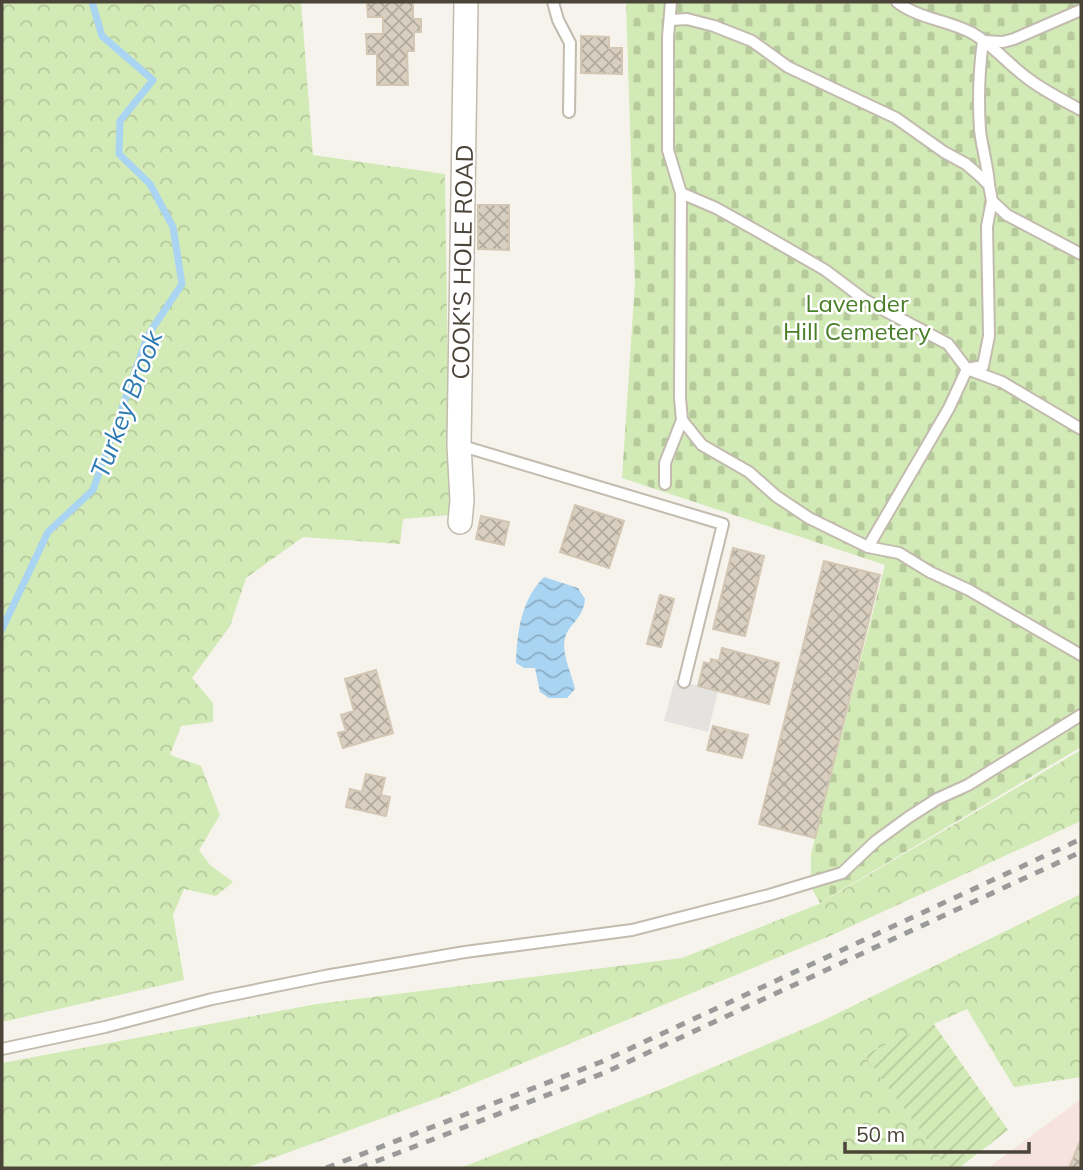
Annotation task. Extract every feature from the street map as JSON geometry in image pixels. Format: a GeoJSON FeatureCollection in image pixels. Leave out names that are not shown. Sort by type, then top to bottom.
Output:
{"type":"FeatureCollection","features":[{"type":"Feature","properties":{"kind":"street","name":"COOK'S HOLE ROAD"},"geometry":{"type":"LineString","coordinates":[[460,522],[466,2]]}},
{"type":"Feature","properties":{"kind":"lane"},"geometry":{"type":"LineString","coordinates":[[553,2],[558,20],[570,43],[569,113]]}},
{"type":"Feature","properties":{"kind":"lane"},"geometry":{"type":"LineString","coordinates":[[665,484],[665,463],[682,420],[681,193],[668,150],[671,2]]}},
{"type":"Feature","properties":{"kind":"lane"},"geometry":{"type":"LineString","coordinates":[[897,2],[926,18],[969,32],[1029,80],[1081,110]]}},
{"type":"Feature","properties":{"kind":"lane"},"geometry":{"type":"LineString","coordinates":[[983,41],[1003,42],[1014,39],[1081,10]]}},
{"type":"Feature","properties":{"kind":"lane"},"geometry":{"type":"LineString","coordinates":[[670,20],[687,19],[752,41],[789,67],[896,118],[966,164],[989,186]]}},
{"type":"Feature","properties":{"kind":"lane"},"geometry":{"type":"LineString","coordinates":[[967,369],[983,366],[989,336],[987,226],[992,201],[989,171],[980,131],[979,66],[983,41]]}},
{"type":"Feature","properties":{"kind":"lane"},"geometry":{"type":"LineString","coordinates":[[681,193],[716,208],[825,270],[865,300],[948,344],[967,369],[1002,382],[1081,429]]}},
{"type":"Feature","properties":{"kind":"lane"},"geometry":{"type":"LineString","coordinates":[[992,201],[1007,215],[1081,254]]}},
{"type":"Feature","properties":{"kind":"lane"},"geometry":{"type":"LineString","coordinates":[[868,547],[949,408],[967,369]]}},
{"type":"Feature","properties":{"kind":"lane"},"geometry":{"type":"LineString","coordinates":[[682,420],[702,445],[749,472],[798,511],[830,531],[868,547],[899,552],[930,572],[969,590],[1081,655]]}},
{"type":"Feature","properties":{"kind":"lane"},"geometry":{"type":"LineString","coordinates":[[459,446],[723,524],[684,682]]}},
{"type":"Feature","properties":{"kind":"lane"},"geometry":{"type":"LineString","coordinates":[[2,1049],[105,1027],[212,999],[325,976],[465,952],[632,930],[769,895],[842,873],[876,841],[909,817],[937,799],[968,785],[1081,715]]}},
{"type":"Feature","properties":{"kind":"shaded area"},"geometry":{"type":"Polygon","coordinates":[[[675,680],[718,691],[708,732],[664,721],[675,680]]]}},
{"type":"Feature","properties":{"kind":"shaded area"},"geometry":{"type":"Polygon","coordinates":[[[1081,1099],[1081,1168],[988,1168],[1081,1099]]]}},
{"type":"Feature","properties":{"kind":"green space"},"geometry":{"type":"Polygon","coordinates":[[[2,2],[301,2],[313,155],[445,174],[450,515],[403,519],[400,544],[303,537],[246,578],[230,626],[192,678],[213,703],[213,722],[181,726],[170,755],[201,766],[220,815],[199,850],[210,865],[233,882],[216,896],[184,889],[173,915],[184,980],[2,1022],[2,2]]]}},
{"type":"Feature","properties":{"kind":"green space","name":"Lavender Hill Cemetery"},"geometry":{"type":"Polygon","coordinates":[[[626,2],[1081,2],[1081,747],[820,903],[811,887],[811,854],[885,565],[622,478],[635,282],[626,2]]]}},
{"type":"Feature","properties":{"kind":"green space"},"geometry":{"type":"Polygon","coordinates":[[[1081,750],[1081,821],[832,935],[446,1095],[246,1168],[2,1168],[2,1063],[317,1004],[682,958],[819,904],[1081,750]]]}},
{"type":"Feature","properties":{"kind":"green space"},"geometry":{"type":"Polygon","coordinates":[[[1081,894],[1081,1077],[1014,1087],[967,1009],[864,1055],[948,1168],[460,1168],[664,1088],[820,1022],[1081,894]]]}},
{"type":"Feature","properties":{"kind":"green space"},"geometry":{"type":"Polygon","coordinates":[[[933,1023],[1008,1130],[959,1168],[948,1168],[864,1055],[933,1023]]]}},
{"type":"Feature","properties":{"kind":"water"},"geometry":{"type":"Polygon","coordinates":[[[544,577],[578,588],[585,599],[582,612],[565,638],[566,657],[575,689],[567,698],[549,698],[540,692],[535,668],[524,668],[516,663],[525,606],[544,577]]]}},
{"type":"Feature","properties":{"kind":"building"},"geometry":{"type":"Polygon","coordinates":[[[367,2],[413,2],[413,19],[421,19],[421,32],[414,32],[414,51],[407,51],[408,85],[377,85],[377,54],[367,54],[366,34],[383,34],[383,17],[368,17],[367,2]]]}},
{"type":"Feature","properties":{"kind":"building"},"geometry":{"type":"Polygon","coordinates":[[[581,36],[609,37],[609,48],[622,48],[622,74],[581,73],[581,36]]]}},
{"type":"Feature","properties":{"kind":"building"},"geometry":{"type":"Polygon","coordinates":[[[478,205],[509,205],[509,250],[478,249],[478,205]]]}},
{"type":"Feature","properties":{"kind":"building"},"geometry":{"type":"Polygon","coordinates":[[[575,505],[624,521],[609,568],[560,552],[575,505]]]}},
{"type":"Feature","properties":{"kind":"building"},"geometry":{"type":"Polygon","coordinates":[[[481,516],[509,522],[504,545],[476,539],[481,516]]]}},
{"type":"Feature","properties":{"kind":"building"},"geometry":{"type":"Polygon","coordinates":[[[733,548],[764,556],[745,636],[713,629],[733,548]]]}},
{"type":"Feature","properties":{"kind":"building"},"geometry":{"type":"Polygon","coordinates":[[[824,561],[880,575],[815,838],[759,824],[824,561]]]}},
{"type":"Feature","properties":{"kind":"building"},"geometry":{"type":"Polygon","coordinates":[[[660,595],[674,599],[661,647],[647,644],[660,595]]]}},
{"type":"Feature","properties":{"kind":"building"},"geometry":{"type":"Polygon","coordinates":[[[722,648],[779,663],[769,704],[698,686],[704,662],[710,664],[711,659],[719,661],[722,648]]]}},
{"type":"Feature","properties":{"kind":"building"},"geometry":{"type":"Polygon","coordinates":[[[376,670],[393,733],[343,748],[338,733],[346,731],[341,715],[354,711],[345,679],[376,670]]]}},
{"type":"Feature","properties":{"kind":"building"},"geometry":{"type":"Polygon","coordinates":[[[713,726],[748,735],[742,758],[707,750],[713,726]]]}},
{"type":"Feature","properties":{"kind":"building"},"geometry":{"type":"Polygon","coordinates":[[[366,774],[385,778],[381,795],[390,797],[386,816],[346,807],[350,789],[362,792],[366,774]]]}},
{"type":"Feature","properties":{"kind":"building"},"geometry":{"type":"Polygon","coordinates":[[[1081,1139],[1081,1168],[1069,1168],[1081,1139]]]}},
{"type":"Feature","properties":{"kind":"waterway","name":"Turkey Brook"},"geometry":{"type":"LineString","coordinates":[[2,629],[48,532],[93,490],[148,335],[182,284],[173,227],[150,184],[119,154],[120,121],[153,80],[102,36],[92,2]]}},
{"type":"Feature","properties":{"kind":"railway"},"geometry":{"type":"LineString","coordinates":[[326,1168],[601,1062],[1081,839]]}},
{"type":"Feature","properties":{"kind":"railway"},"geometry":{"type":"LineString","coordinates":[[359,1168],[604,1073],[1081,852]]}}]}
